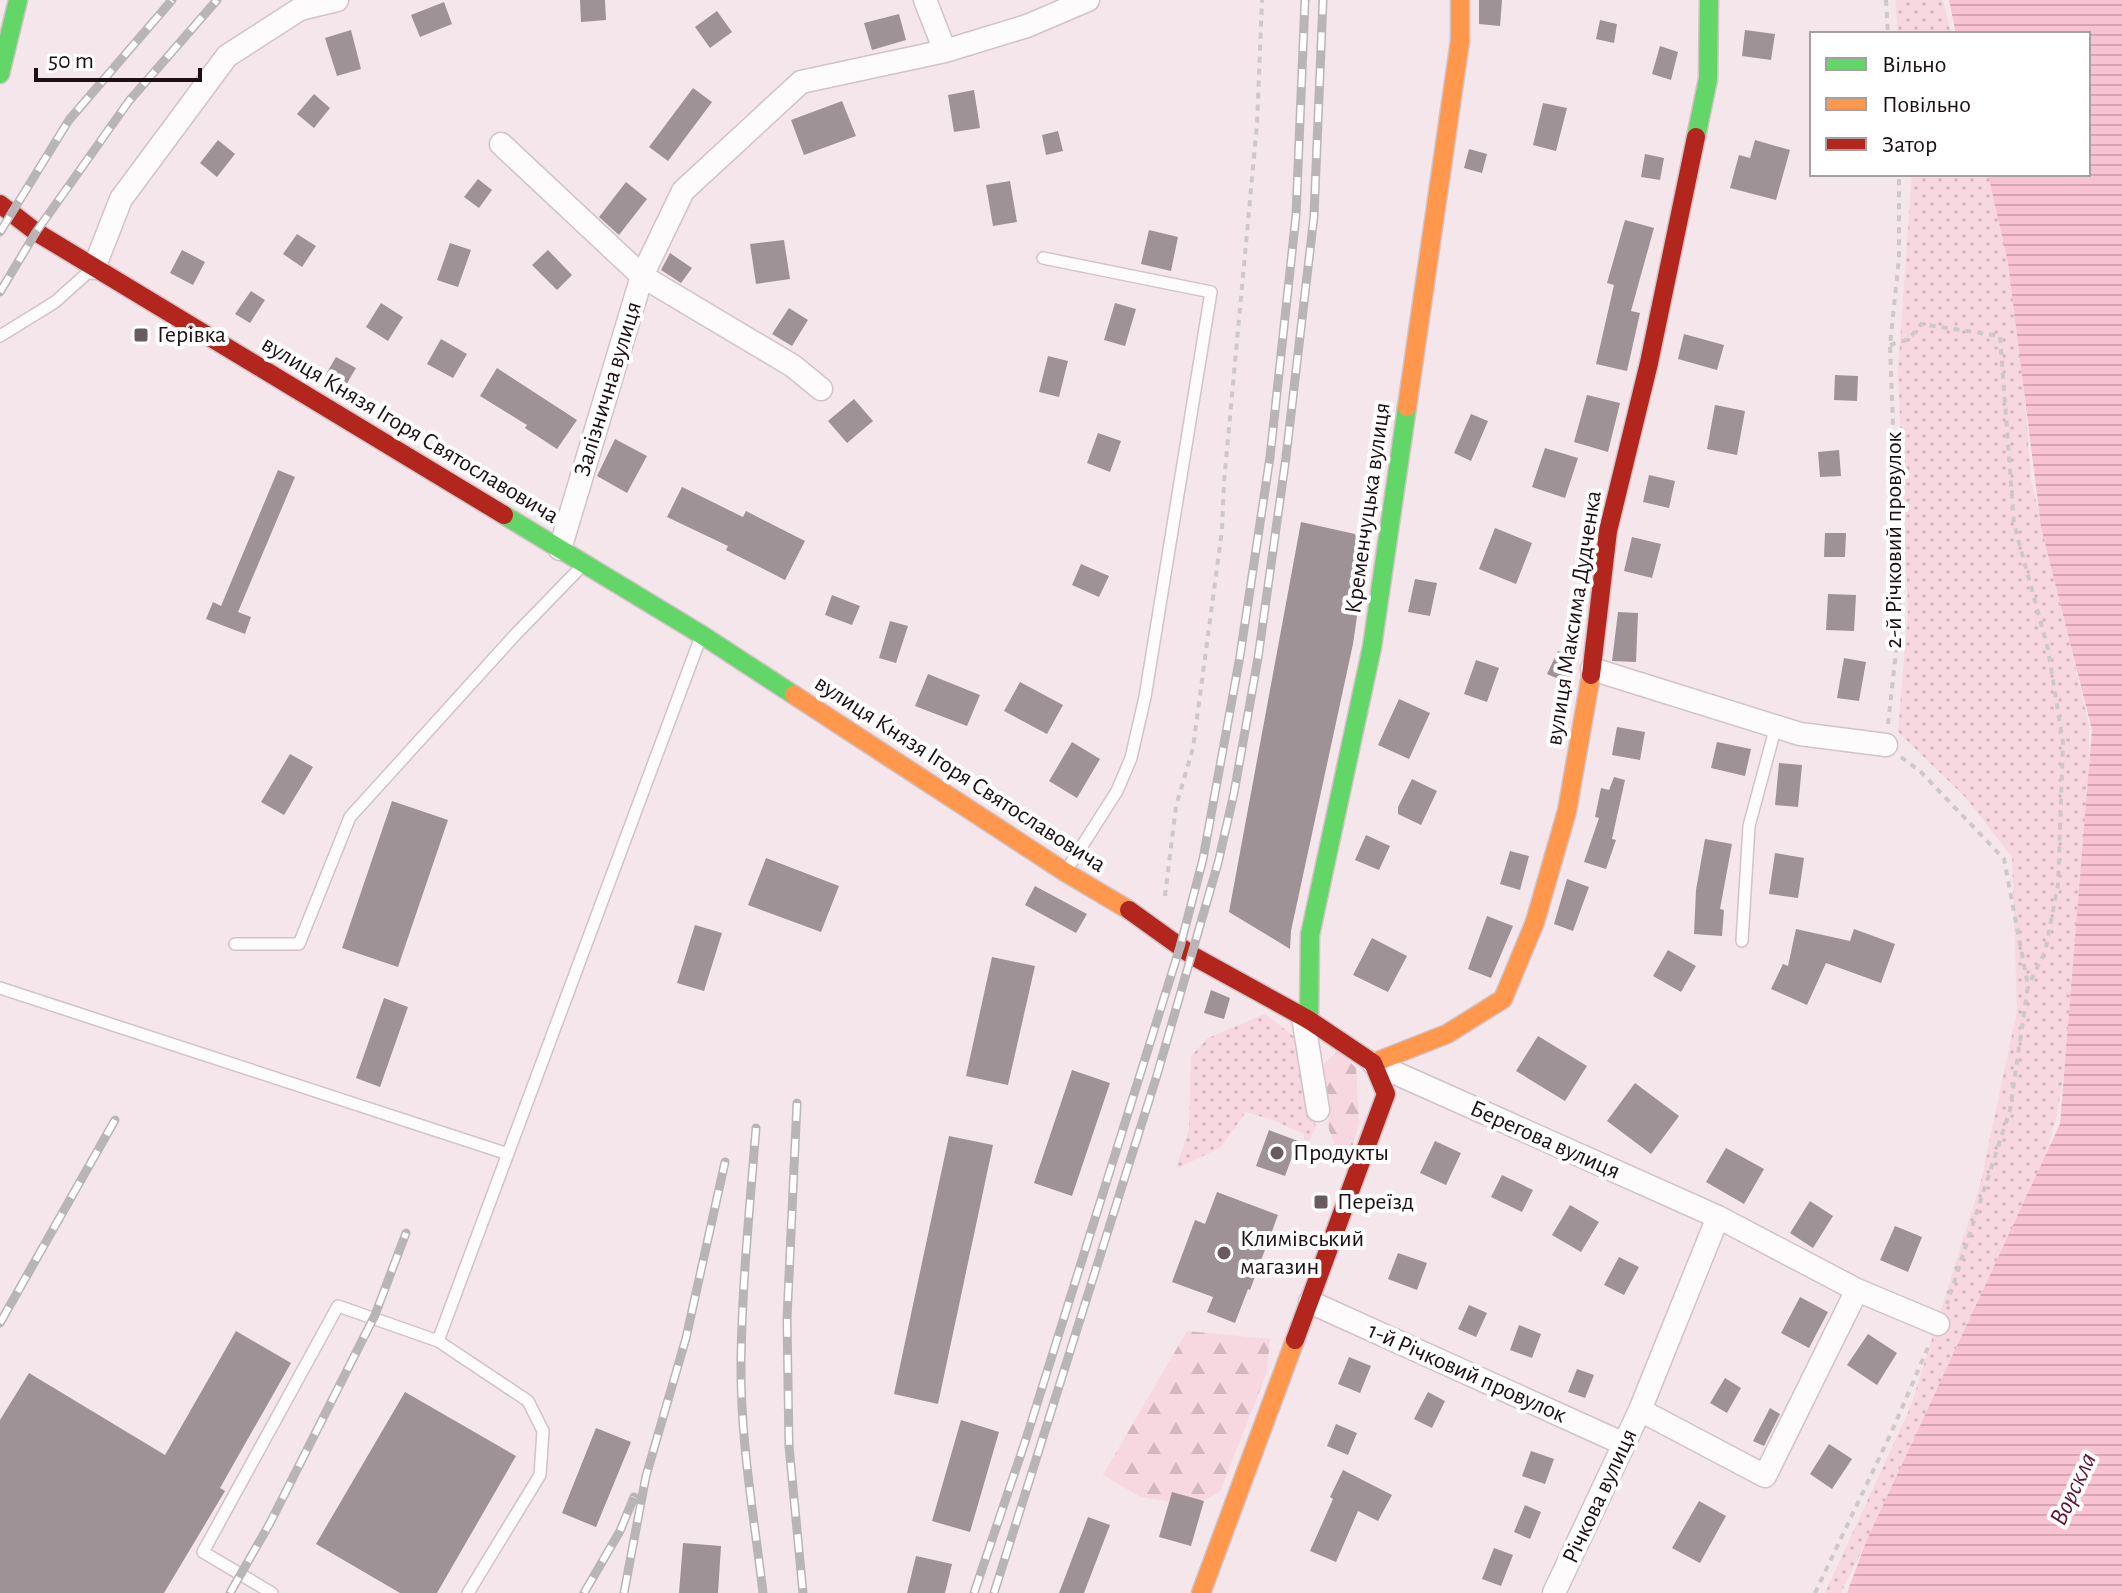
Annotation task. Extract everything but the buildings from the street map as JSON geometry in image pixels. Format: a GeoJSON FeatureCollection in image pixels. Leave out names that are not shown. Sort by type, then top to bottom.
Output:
{"type":"FeatureCollection","features":[{"type":"Feature","properties":{"kind":"street"},"geometry":{"type":"LineString","coordinates":[[0,74],[18,0]]}},
{"type":"Feature","properties":{"kind":"street"},"geometry":{"type":"LineString","coordinates":[[94,268],[121,199],[227,56],[300,9],[337,0]]}},
{"type":"Feature","properties":{"kind":"street"},"geometry":{"type":"LineString","coordinates":[[925,0],[945,51]]}},
{"type":"Feature","properties":{"kind":"street","name":"Залізнична вулиця"},"geometry":{"type":"LineString","coordinates":[[560,549],[642,276],[683,191],[801,82],[945,51],[1027,26],[1088,0]]}},
{"type":"Feature","properties":{"kind":"street","name":"Кременчуцька вулиця"},"geometry":{"type":"LineString","coordinates":[[1306,1018],[1310,935],[1372,647],[1460,41],[1460,0]]}},
{"type":"Feature","properties":{"kind":"street","name":"вулиця Максима Дудченка"},"geometry":{"type":"LineString","coordinates":[[1373,1063],[1447,1034],[1503,999],[1535,922],[1567,811],[1592,669],[1608,531],[1649,363],[1708,79],[1709,0]]}},
{"type":"Feature","properties":{"kind":"street","name":"Залізнична вулиця"},"geometry":{"type":"LineString","coordinates":[[501,144],[642,276],[793,366],[821,389]]}},
{"type":"Feature","properties":{"kind":"street","name":"вулиця Князя Ігоря Святославовича"},"geometry":{"type":"LineString","coordinates":[[0,204],[36,232],[94,268],[702,635],[1065,872],[1130,911],[1193,956],[1306,1018],[1373,1063]]}},
{"type":"Feature","properties":{"kind":"street"},"geometry":{"type":"LineString","coordinates":[[1592,669],[1800,734],[1886,745]]}},
{"type":"Feature","properties":{"kind":"street"},"geometry":{"type":"LineString","coordinates":[[1306,1018],[1318,1110]]}},
{"type":"Feature","properties":{"kind":"street"},"geometry":{"type":"LineString","coordinates":[[1201,1593],[1386,1094],[1373,1063]]}},
{"type":"Feature","properties":{"kind":"street","name":"Берегова вулиця"},"geometry":{"type":"LineString","coordinates":[[1373,1063],[1718,1217],[1857,1290],[1938,1324]]}},
{"type":"Feature","properties":{"kind":"street"},"geometry":{"type":"LineString","coordinates":[[1640,1410],[1718,1217]]}},
{"type":"Feature","properties":{"kind":"street","name":"Річкова вулиця"},"geometry":{"type":"LineString","coordinates":[[1554,1593],[1640,1410],[1765,1476],[1857,1290]]}},
{"type":"Feature","properties":{"kind":"street","name":"1-й Річковий провулок"},"geometry":{"type":"LineString","coordinates":[[1310,1302],[1624,1444]]}},
{"type":"Feature","properties":{"kind":"lane"},"geometry":{"type":"LineString","coordinates":[[1043,258],[1211,292],[1145,697],[1131,758],[1117,791],[1065,872]]}},
{"type":"Feature","properties":{"kind":"lane"},"geometry":{"type":"LineString","coordinates":[[0,336],[55,302],[94,268]]}},
{"type":"Feature","properties":{"kind":"lane"},"geometry":{"type":"LineString","coordinates":[[235,944],[299,944],[350,817],[515,635],[585,564]]}},
{"type":"Feature","properties":{"kind":"lane"},"geometry":{"type":"LineString","coordinates":[[438,1341],[702,635]]}},
{"type":"Feature","properties":{"kind":"lane"},"geometry":{"type":"LineString","coordinates":[[1742,941],[1749,826],[1776,726]]}},
{"type":"Feature","properties":{"kind":"lane"},"geometry":{"type":"LineString","coordinates":[[0,988],[508,1154]]}},
{"type":"Feature","properties":{"kind":"lane"},"geometry":{"type":"LineString","coordinates":[[272,1593],[203,1552],[338,1306],[438,1341],[528,1401],[543,1431],[540,1475],[468,1593]]}},
{"type":"Feature","properties":{"kind":"path"},"geometry":{"type":"LineString","coordinates":[[1165,896],[1176,806],[1193,748],[1222,530],[1257,124],[1262,0]]}},
{"type":"Feature","properties":{"kind":"path"},"geometry":{"type":"LineString","coordinates":[[1886,0],[1888,32]]}},
{"type":"Feature","properties":{"kind":"path","name":"2-й Річковий провулок"},"geometry":{"type":"LineString","coordinates":[[1886,745],[1900,616],[1890,345],[1899,258],[1899,176]]}},
{"type":"Feature","properties":{"kind":"path"},"geometry":{"type":"LineString","coordinates":[[1815,1593],[1892,1431],[1955,1286],[2010,1110],[2028,986],[2045,952],[2058,885],[2063,743],[2048,649],[2014,524],[2000,336],[1921,324],[1909,339],[1890,345]]}},
{"type":"Feature","properties":{"kind":"path"},"geometry":{"type":"LineString","coordinates":[[1886,745],[1921,772],[2004,859],[2028,986]]}},
{"type":"Feature","properties":{"kind":"green space"},"geometry":{"type":"Polygon","coordinates":[[[1895,0],[1943,0],[1951,32],[1898,32],[1895,0]]]}},
{"type":"Feature","properties":{"kind":"green space"},"geometry":{"type":"Polygon","coordinates":[[[1912,176],[1989,176],[2014,261],[2031,480],[2089,725],[2089,920],[2057,1115],[2031,1205],[1841,1593],[1825,1593],[1911,1406],[1980,1185],[2017,1011],[2012,857],[1965,797],[1898,732],[1908,611],[1898,370],[1912,176]]]}},
{"type":"Feature","properties":{"kind":"green space"},"geometry":{"type":"Polygon","coordinates":[[[1265,1014],[1296,1038],[1316,1127],[1305,1148],[1304,1134],[1246,1112],[1221,1147],[1176,1169],[1189,1129],[1191,1056],[1208,1038],[1265,1014]]]}},
{"type":"Feature","properties":{"kind":"green space"},"geometry":{"type":"Polygon","coordinates":[[[1339,1050],[1356,1068],[1359,1123],[1346,1171],[1329,1130],[1324,1064],[1339,1050]]]}},
{"type":"Feature","properties":{"kind":"green space"},"geometry":{"type":"Polygon","coordinates":[[[1187,1331],[1270,1339],[1267,1372],[1220,1491],[1194,1506],[1141,1497],[1103,1475],[1187,1331]]]}},
{"type":"Feature","properties":{"kind":"water","name":"Ворскла"},"geometry":{"type":"Polygon","coordinates":[[[1949,0],[2122,0],[2122,1593],[1847,1593],[1866,1542],[2060,1124],[2092,730],[2041,527],[2008,262],[1988,176],[2090,176],[2090,32],[1956,32],[1949,0]]]}},
{"type":"Feature","properties":{"kind":"railway"},"geometry":{"type":"LineString","coordinates":[[0,232],[69,120],[172,0]]}},
{"type":"Feature","properties":{"kind":"railway"},"geometry":{"type":"LineString","coordinates":[[0,292],[36,232],[129,101],[217,0]]}},
{"type":"Feature","properties":{"kind":"railway"},"geometry":{"type":"LineString","coordinates":[[974,1593],[1026,1439],[1180,947],[1203,859],[1240,656],[1270,457],[1296,215],[1305,0]]}},
{"type":"Feature","properties":{"kind":"railway"},"geometry":{"type":"LineString","coordinates":[[994,1593],[1157,1075],[1218,863],[1234,793],[1258,658],[1286,457],[1314,216],[1323,0]]}},
{"type":"Feature","properties":{"kind":"railway"},"geometry":{"type":"LineString","coordinates":[[797,1103],[787,1319],[789,1446],[803,1593]]}},
{"type":"Feature","properties":{"kind":"railway"},"geometry":{"type":"LineString","coordinates":[[0,1323],[115,1120]]}},
{"type":"Feature","properties":{"kind":"railway"},"geometry":{"type":"LineString","coordinates":[[756,1128],[743,1303],[741,1390],[748,1477],[763,1593]]}},
{"type":"Feature","properties":{"kind":"railway"},"geometry":{"type":"LineString","coordinates":[[624,1593],[646,1476],[686,1338],[725,1162]]}},
{"type":"Feature","properties":{"kind":"railway"},"geometry":{"type":"LineString","coordinates":[[230,1593],[270,1523],[375,1315],[406,1233]]}},
{"type":"Feature","properties":{"kind":"railway"},"geometry":{"type":"LineString","coordinates":[[584,1593],[620,1531],[634,1497]]}},
{"type":"Feature","properties":{"kind":"traffic: fast"},"geometry":{"type":"LineString","coordinates":[[0,74],[18,0]]}},
{"type":"Feature","properties":{"kind":"traffic: fast"},"geometry":{"type":"LineString","coordinates":[[1696,137],[1708,79],[1709,0]]}},
{"type":"Feature","properties":{"kind":"traffic: fast"},"geometry":{"type":"LineString","coordinates":[[1309,1020],[1310,935],[1372,647],[1407,407]]}},
{"type":"Feature","properties":{"kind":"traffic: fast"},"geometry":{"type":"LineString","coordinates":[[504,515],[702,635],[794,695]]}},
{"type":"Feature","properties":{"kind":"traffic: slow"},"geometry":{"type":"LineString","coordinates":[[1407,407],[1460,41],[1460,0]]}},
{"type":"Feature","properties":{"kind":"traffic: slow"},"geometry":{"type":"LineString","coordinates":[[1373,1063],[1447,1034],[1503,999],[1535,922],[1567,811],[1591,675]]}},
{"type":"Feature","properties":{"kind":"traffic: slow"},"geometry":{"type":"LineString","coordinates":[[794,695],[1065,872],[1129,910]]}},
{"type":"Feature","properties":{"kind":"traffic: slow"},"geometry":{"type":"LineString","coordinates":[[1201,1593],[1295,1340]]}},
{"type":"Feature","properties":{"kind":"traffic: jam"},"geometry":{"type":"LineString","coordinates":[[1591,675],[1608,531],[1649,363],[1696,137]]}},
{"type":"Feature","properties":{"kind":"traffic: jam"},"geometry":{"type":"LineString","coordinates":[[0,204],[36,232],[504,515]]}},
{"type":"Feature","properties":{"kind":"traffic: jam"},"geometry":{"type":"LineString","coordinates":[[1129,910],[1193,956],[1309,1020],[1373,1063],[1386,1094],[1295,1340]]}},
{"type":"Feature","properties":{"kind":"place","name":"Герівка"},"geometry":{"type":"Point","coordinates":[141,335]}},
{"type":"Feature","properties":{"kind":"place","name":"Продукты"},"geometry":{"type":"Point","coordinates":[1277,1153]}},
{"type":"Feature","properties":{"kind":"place","name":"Переїзд"},"geometry":{"type":"Point","coordinates":[1321,1202]}},
{"type":"Feature","properties":{"kind":"place","name":"Климівський магазин"},"geometry":{"type":"Point","coordinates":[1224,1253]}}]}
